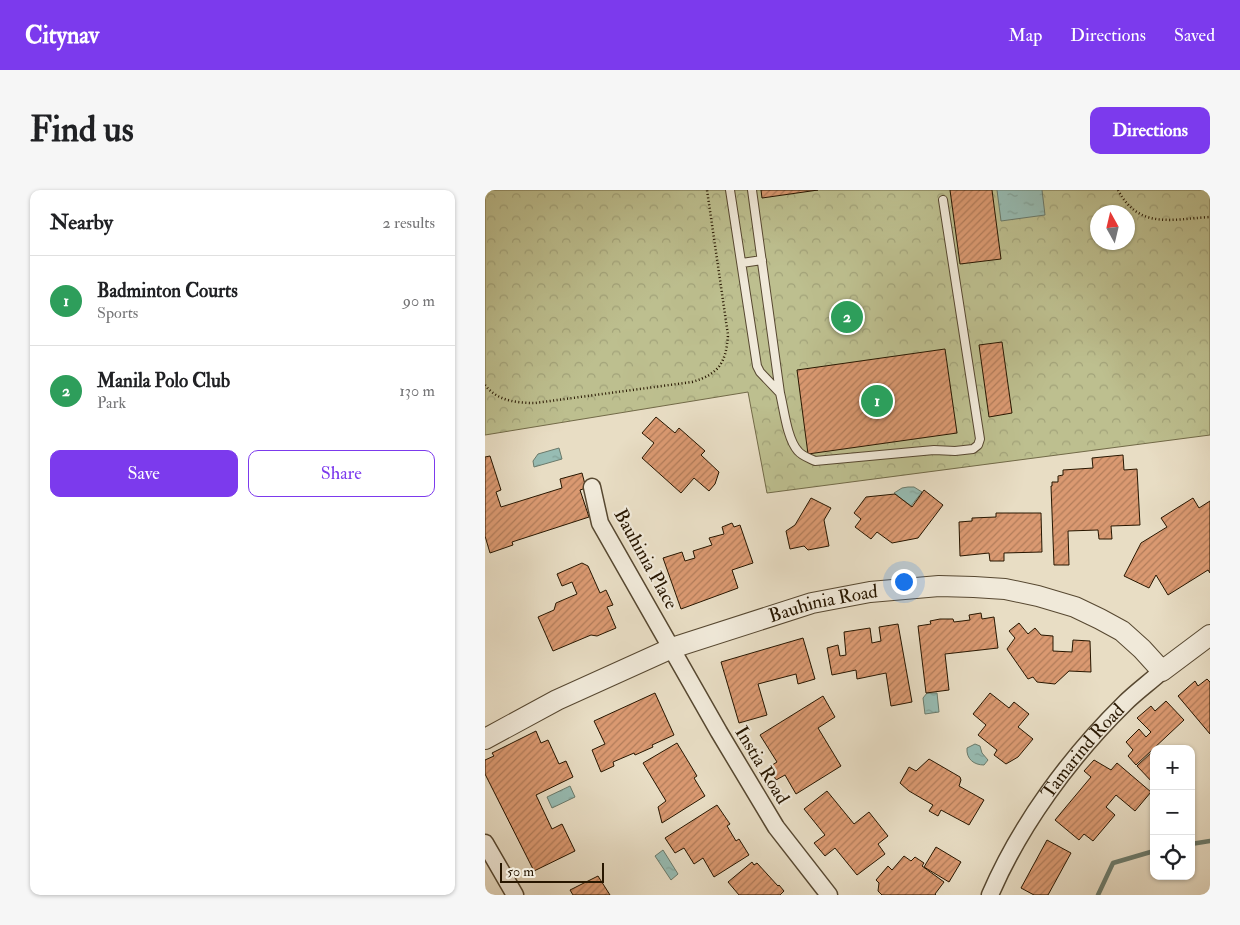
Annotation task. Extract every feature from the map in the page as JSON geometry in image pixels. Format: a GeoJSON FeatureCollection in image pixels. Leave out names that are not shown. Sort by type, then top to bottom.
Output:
{"type":"FeatureCollection","features":[{"type":"Feature","properties":{"kind":"street","name":"Bauhinia Place"},"geometry":{"type":"LineString","coordinates":[[591,487],[600,523],[672,648]]}},
{"type":"Feature","properties":{"kind":"street","name":"Bauhinia Road"},"geometry":{"type":"LineString","coordinates":[[485,739],[557,700],[672,648],[812,603],[871,592],[939,586],[1005,589],[1038,596],[1075,607],[1122,631],[1142,648],[1162,671]]}},
{"type":"Feature","properties":{"kind":"street","name":"Tamarind Road"},"geometry":{"type":"LineString","coordinates":[[990,895],[1000,871],[1056,781],[1125,703],[1162,671],[1210,635]]}},
{"type":"Feature","properties":{"kind":"street","name":"Instia Road"},"geometry":{"type":"LineString","coordinates":[[672,648],[776,827],[829,895]]}},
{"type":"Feature","properties":{"kind":"street"},"geometry":{"type":"LineString","coordinates":[[485,842],[515,895]]}},
{"type":"Feature","properties":{"kind":"lane"},"geometry":{"type":"LineString","coordinates":[[730,190],[757,366],[760,372],[780,393]]}},
{"type":"Feature","properties":{"kind":"lane"},"geometry":{"type":"LineString","coordinates":[[752,190],[780,393],[791,439],[797,451],[815,461],[934,450],[955,451],[973,449],[978,445],[980,439],[943,200]]}},
{"type":"Feature","properties":{"kind":"lane"},"geometry":{"type":"LineString","coordinates":[[741,263],[762,260]]}},
{"type":"Feature","properties":{"kind":"path"},"geometry":{"type":"LineString","coordinates":[[485,385],[494,394],[505,400],[519,403],[535,403],[692,382],[704,379],[721,366],[725,358],[728,335],[707,190]]}},
{"type":"Feature","properties":{"kind":"path"},"geometry":{"type":"LineString","coordinates":[[1118,190],[1125,202],[1137,214],[1151,219],[1210,217]]}},
{"type":"Feature","properties":{"kind":"green space"},"geometry":{"type":"Polygon","coordinates":[[[485,190],[1210,190],[1210,435],[767,493],[748,392],[485,435],[485,190]]]}},
{"type":"Feature","properties":{"kind":"water"},"geometry":{"type":"Polygon","coordinates":[[[997,190],[1042,190],[1045,215],[1001,221],[997,190]]]}},
{"type":"Feature","properties":{"kind":"water"},"geometry":{"type":"Polygon","coordinates":[[[559,448],[562,459],[534,467],[533,461],[538,454],[559,448]]]}},
{"type":"Feature","properties":{"kind":"water"},"geometry":{"type":"Polygon","coordinates":[[[908,487],[914,487],[922,492],[911,506],[894,493],[908,487]]]}},
{"type":"Feature","properties":{"kind":"water"},"geometry":{"type":"Polygon","coordinates":[[[927,693],[937,693],[939,712],[925,714],[923,698],[927,693]]]}},
{"type":"Feature","properties":{"kind":"water"},"geometry":{"type":"Polygon","coordinates":[[[975,744],[980,746],[982,753],[988,760],[984,765],[974,763],[969,758],[967,748],[975,744]]]}},
{"type":"Feature","properties":{"kind":"water"},"geometry":{"type":"Polygon","coordinates":[[[570,786],[575,797],[552,808],[547,797],[570,786]]]}},
{"type":"Feature","properties":{"kind":"water"},"geometry":{"type":"Polygon","coordinates":[[[663,850],[678,874],[671,880],[655,856],[663,850]]]}},
{"type":"Feature","properties":{"kind":"building"},"geometry":{"type":"Polygon","coordinates":[[[761,190],[818,190],[762,198],[761,190]]]}},
{"type":"Feature","properties":{"kind":"building"},"geometry":{"type":"Polygon","coordinates":[[[950,190],[992,190],[1001,259],[960,264],[950,190]]]}},
{"type":"Feature","properties":{"kind":"building"},"geometry":{"type":"Polygon","coordinates":[[[1002,342],[1012,413],[989,417],[979,345],[1002,342]]]}},
{"type":"Feature","properties":{"kind":"building"},"geometry":{"type":"Polygon","coordinates":[[[945,349],[957,433],[808,454],[797,370],[945,349]]]}},
{"type":"Feature","properties":{"kind":"building"},"geometry":{"type":"Polygon","coordinates":[[[656,417],[675,433],[679,428],[705,451],[701,455],[719,472],[715,484],[709,491],[694,478],[681,493],[642,458],[654,443],[642,433],[656,417]]]}},
{"type":"Feature","properties":{"kind":"building"},"geometry":{"type":"Polygon","coordinates":[[[1123,455],[1124,470],[1137,469],[1140,525],[1111,526],[1112,539],[1099,539],[1098,530],[1068,531],[1069,565],[1054,565],[1052,482],[1058,482],[1058,476],[1063,475],[1063,470],[1093,468],[1092,458],[1123,455]]]}},
{"type":"Feature","properties":{"kind":"building"},"geometry":{"type":"Polygon","coordinates":[[[490,456],[501,490],[496,492],[501,507],[562,488],[560,479],[582,473],[586,488],[580,490],[589,517],[512,542],[513,545],[490,553],[485,536],[485,457],[490,456]]]}},
{"type":"Feature","properties":{"kind":"building"},"geometry":{"type":"Polygon","coordinates":[[[924,490],[943,505],[918,538],[892,543],[877,532],[871,539],[855,527],[861,519],[854,513],[866,497],[895,494],[912,507],[924,490]]]}},
{"type":"Feature","properties":{"kind":"building"},"geometry":{"type":"Polygon","coordinates":[[[811,498],[831,508],[824,520],[829,546],[808,550],[804,546],[790,549],[786,531],[795,525],[811,498]]]}},
{"type":"Feature","properties":{"kind":"building"},"geometry":{"type":"Polygon","coordinates":[[[1193,498],[1199,508],[1210,501],[1210,573],[1208,570],[1168,595],[1156,575],[1149,588],[1124,576],[1141,543],[1167,527],[1161,518],[1193,498]]]}},
{"type":"Feature","properties":{"kind":"building"},"geometry":{"type":"Polygon","coordinates":[[[996,513],[1041,513],[1042,552],[1004,553],[1004,561],[990,561],[989,553],[960,556],[959,522],[972,521],[972,518],[996,517],[996,513]]]}},
{"type":"Feature","properties":{"kind":"building"},"geometry":{"type":"Polygon","coordinates":[[[732,523],[734,527],[740,525],[753,563],[732,570],[738,588],[681,609],[663,558],[682,552],[685,561],[695,558],[693,551],[712,545],[709,538],[724,534],[722,527],[732,523]]]}},
{"type":"Feature","properties":{"kind":"building"},"geometry":{"type":"Polygon","coordinates":[[[582,563],[588,566],[600,593],[606,590],[613,605],[607,607],[616,628],[597,636],[591,635],[553,651],[538,617],[554,610],[556,603],[577,594],[572,582],[562,586],[557,574],[582,563]]]}},
{"type":"Feature","properties":{"kind":"building"},"geometry":{"type":"Polygon","coordinates":[[[981,613],[982,619],[994,617],[998,648],[945,654],[949,690],[926,693],[918,626],[931,624],[930,621],[940,619],[953,619],[954,622],[970,620],[969,615],[981,613]]]}},
{"type":"Feature","properties":{"kind":"building"},"geometry":{"type":"Polygon","coordinates":[[[1019,623],[1028,634],[1035,628],[1041,635],[1053,636],[1053,651],[1072,652],[1073,640],[1090,641],[1091,672],[1069,671],[1055,684],[1037,682],[1033,677],[1028,679],[1007,649],[1015,638],[1009,631],[1019,623]]]}},
{"type":"Feature","properties":{"kind":"building"},"geometry":{"type":"Polygon","coordinates":[[[898,624],[912,702],[891,706],[886,673],[857,679],[856,670],[832,675],[827,648],[838,645],[840,656],[846,655],[844,632],[870,628],[872,643],[881,641],[879,627],[898,624]]]}},
{"type":"Feature","properties":{"kind":"building"},"geometry":{"type":"Polygon","coordinates":[[[803,638],[815,679],[798,684],[796,674],[758,684],[767,715],[739,723],[721,662],[803,638]]]}},
{"type":"Feature","properties":{"kind":"building"},"geometry":{"type":"Polygon","coordinates":[[[1207,679],[1210,682],[1210,734],[1178,696],[1195,681],[1198,686],[1207,679]]]}},
{"type":"Feature","properties":{"kind":"building"},"geometry":{"type":"Polygon","coordinates":[[[655,693],[674,735],[635,755],[634,753],[613,762],[614,766],[601,772],[592,750],[605,744],[594,721],[655,693]]]}},
{"type":"Feature","properties":{"kind":"building"},"geometry":{"type":"Polygon","coordinates":[[[990,693],[1009,708],[1014,702],[1029,714],[1018,727],[1033,739],[1018,757],[1006,764],[994,755],[997,750],[978,735],[986,725],[973,714],[990,693]]]}},
{"type":"Feature","properties":{"kind":"building"},"geometry":{"type":"Polygon","coordinates":[[[823,696],[835,717],[818,728],[841,766],[796,794],[785,775],[776,780],[769,767],[777,762],[760,735],[823,696]]]}},
{"type":"Feature","properties":{"kind":"building"},"geometry":{"type":"Polygon","coordinates":[[[1166,701],[1184,720],[1157,745],[1150,745],[1150,752],[1136,765],[1128,756],[1133,750],[1126,742],[1139,729],[1146,737],[1151,732],[1137,718],[1151,706],[1155,711],[1166,701]]]}},
{"type":"Feature","properties":{"kind":"building"},"geometry":{"type":"Polygon","coordinates":[[[536,731],[541,743],[548,740],[559,764],[566,761],[573,777],[536,795],[552,829],[562,824],[575,851],[534,871],[485,774],[485,760],[494,756],[492,753],[536,731]]]}},
{"type":"Feature","properties":{"kind":"building"},"geometry":{"type":"Polygon","coordinates":[[[677,743],[697,776],[694,778],[705,796],[662,823],[658,807],[666,801],[643,763],[677,743]]]}},
{"type":"Feature","properties":{"kind":"building"},"geometry":{"type":"Polygon","coordinates":[[[1150,754],[1150,780],[1137,766],[1150,754]]]}},
{"type":"Feature","properties":{"kind":"building"},"geometry":{"type":"Polygon","coordinates":[[[929,759],[960,777],[959,786],[984,800],[969,825],[941,810],[938,816],[929,811],[933,805],[909,791],[900,783],[909,767],[916,771],[929,759]]]}},
{"type":"Feature","properties":{"kind":"building"},"geometry":{"type":"Polygon","coordinates":[[[1094,760],[1111,770],[1117,763],[1150,791],[1135,811],[1116,795],[1106,807],[1115,815],[1093,841],[1084,834],[1079,840],[1055,820],[1091,777],[1084,771],[1094,760]]]}},
{"type":"Feature","properties":{"kind":"building"},"geometry":{"type":"Polygon","coordinates":[[[827,791],[854,824],[869,812],[888,836],[878,844],[885,854],[857,875],[835,848],[825,856],[814,843],[825,835],[804,809],[827,791]]]}},
{"type":"Feature","properties":{"kind":"building"},"geometry":{"type":"Polygon","coordinates":[[[717,805],[730,824],[727,826],[736,841],[739,839],[749,855],[714,877],[703,858],[694,864],[684,848],[675,853],[665,838],[717,805]]]}},
{"type":"Feature","properties":{"kind":"building"},"geometry":{"type":"Polygon","coordinates":[[[1047,840],[1071,853],[1048,895],[1034,895],[1021,888],[1047,840]]]}},
{"type":"Feature","properties":{"kind":"building"},"geometry":{"type":"Polygon","coordinates":[[[936,847],[961,862],[949,882],[924,867],[936,847]]]}},
{"type":"Feature","properties":{"kind":"building"},"geometry":{"type":"Polygon","coordinates":[[[904,856],[911,861],[915,857],[924,863],[922,866],[944,882],[936,895],[882,895],[878,891],[879,883],[876,880],[888,866],[892,870],[904,856]]]}},
{"type":"Feature","properties":{"kind":"building"},"geometry":{"type":"Polygon","coordinates":[[[752,862],[754,865],[757,863],[779,885],[784,891],[780,895],[739,895],[728,882],[752,862]]]}},
{"type":"Feature","properties":{"kind":"building"},"geometry":{"type":"Polygon","coordinates":[[[598,876],[610,895],[573,895],[570,890],[598,876]]]}},
{"type":"Feature","properties":{"kind":"waterway"},"geometry":{"type":"LineString","coordinates":[[1195,843],[1210,841]]}},
{"type":"Feature","properties":{"kind":"waterway"},"geometry":{"type":"LineString","coordinates":[[1098,895],[1113,863],[1150,852]]}},
{"type":"Feature","properties":{"kind":"place","name":"Manila Polo Club"},"geometry":{"type":"Point","coordinates":[847,317]}},
{"type":"Feature","properties":{"kind":"place","name":"Badminton Courts"},"geometry":{"type":"Point","coordinates":[877,401]}}]}
